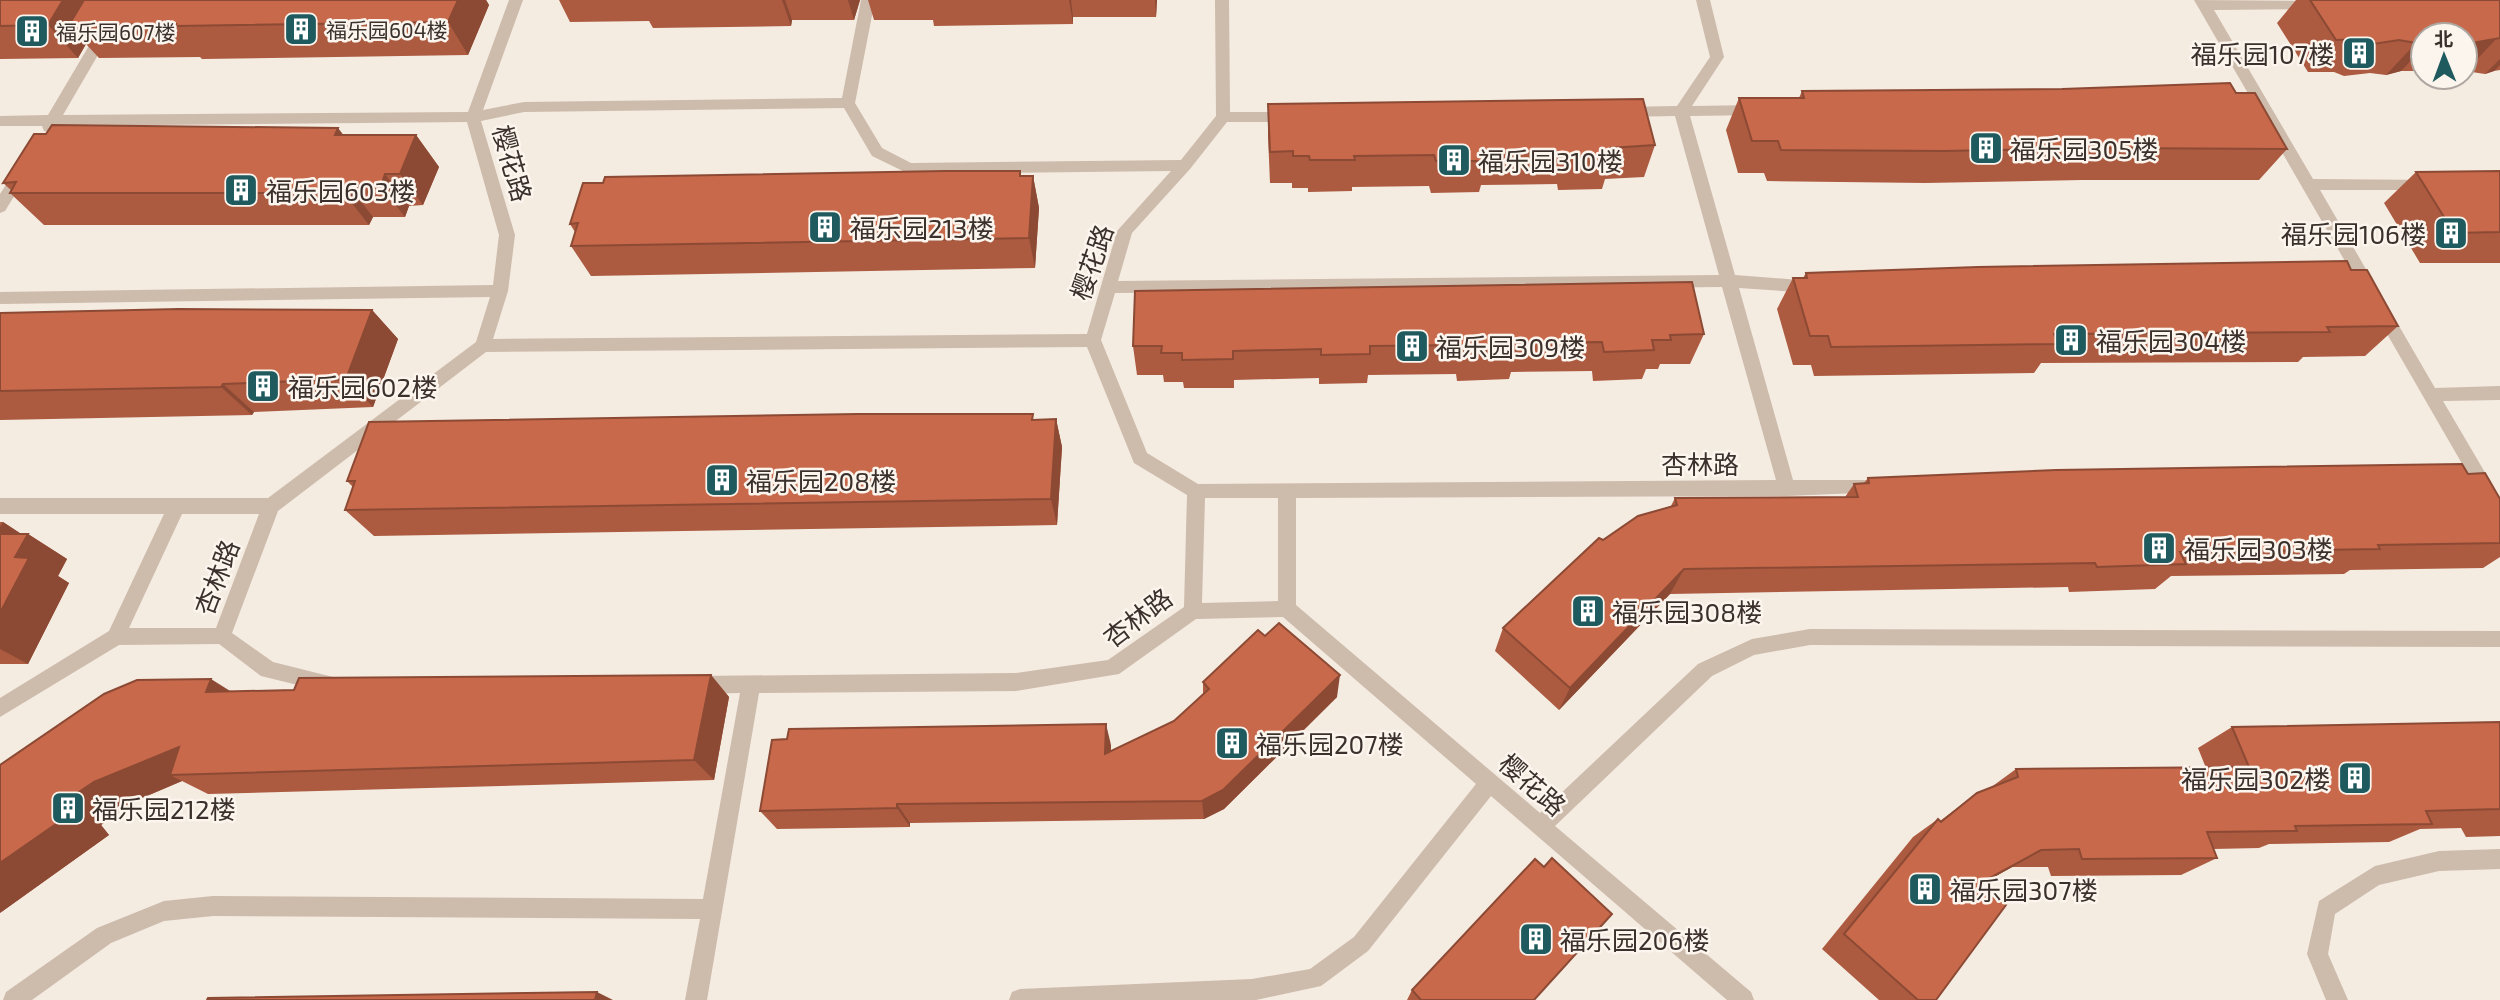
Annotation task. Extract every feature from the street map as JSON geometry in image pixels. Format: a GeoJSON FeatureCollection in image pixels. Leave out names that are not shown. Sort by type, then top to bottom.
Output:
{"type":"FeatureCollection","features":[{"type":"Feature","properties":{"kind":"street"},"geometry":{"type":"LineString","coordinates":[[39,142],[123,0]]}},
{"type":"Feature","properties":{"kind":"street","name":"樱花路"},"geometry":{"type":"LineString","coordinates":[[483,345],[500,291],[507,235],[473,117],[516,0]]}},
{"type":"Feature","properties":{"kind":"street"},"geometry":{"type":"LineString","coordinates":[[868,0],[848,103],[877,152],[909,169],[1185,165]]}},
{"type":"Feature","properties":{"kind":"street"},"geometry":{"type":"LineString","coordinates":[[1222,0],[1223,117],[1306,116]]}},
{"type":"Feature","properties":{"kind":"street"},"geometry":{"type":"LineString","coordinates":[[1703,0],[1717,57],[1681,111],[1787,489]]}},
{"type":"Feature","properties":{"kind":"street"},"geometry":{"type":"LineString","coordinates":[[2325,4],[2203,3],[2255,105],[2309,185],[2353,273],[2430,395],[2471,477],[2500,514]]}},
{"type":"Feature","properties":{"kind":"street"},"geometry":{"type":"LineString","coordinates":[[0,121],[473,117],[524,107],[848,103]]}},
{"type":"Feature","properties":{"kind":"street"},"geometry":{"type":"LineString","coordinates":[[1612,112],[1778,110]]}},
{"type":"Feature","properties":{"kind":"street","name":"樱花路"},"geometry":{"type":"LineString","coordinates":[[1196,491],[1140,458],[1093,340],[1125,231],[1185,165],[1223,117]]}},
{"type":"Feature","properties":{"kind":"street"},"geometry":{"type":"LineString","coordinates":[[0,207],[26,164]]}},
{"type":"Feature","properties":{"kind":"street"},"geometry":{"type":"LineString","coordinates":[[2309,185],[2445,184]]}},
{"type":"Feature","properties":{"kind":"street"},"geometry":{"type":"LineString","coordinates":[[1109,287],[1728,281],[1794,288],[1835,286]]}},
{"type":"Feature","properties":{"kind":"street"},"geometry":{"type":"LineString","coordinates":[[0,298],[500,291]]}},
{"type":"Feature","properties":{"kind":"street"},"geometry":{"type":"LineString","coordinates":[[271,506],[483,345],[1093,340]]}},
{"type":"Feature","properties":{"kind":"street"},"geometry":{"type":"LineString","coordinates":[[2430,395],[2500,393]]}},
{"type":"Feature","properties":{"kind":"street","name":"杏林路"},"geometry":{"type":"LineString","coordinates":[[684,685],[1016,682],[1112,668],[1193,611],[1196,491],[1897,487]]}},
{"type":"Feature","properties":{"kind":"street"},"geometry":{"type":"LineString","coordinates":[[1193,611],[1287,609],[1287,491]]}},
{"type":"Feature","properties":{"kind":"street","name":"杏林路"},"geometry":{"type":"LineString","coordinates":[[0,506],[271,506],[222,636],[268,670],[345,687]]}},
{"type":"Feature","properties":{"kind":"street"},"geometry":{"type":"LineString","coordinates":[[116,638],[176,506]]}},
{"type":"Feature","properties":{"kind":"street","name":"樱花路"},"geometry":{"type":"LineString","coordinates":[[1287,609],[1743,1000]]}},
{"type":"Feature","properties":{"kind":"street"},"geometry":{"type":"LineString","coordinates":[[0,708],[116,638],[222,636]]}},
{"type":"Feature","properties":{"kind":"street"},"geometry":{"type":"LineString","coordinates":[[1541,826],[1705,670],[1752,647],[1810,637],[2500,639]]}},
{"type":"Feature","properties":{"kind":"street"},"geometry":{"type":"LineString","coordinates":[[696,1000],[751,684]]}},
{"type":"Feature","properties":{"kind":"street"},"geometry":{"type":"LineString","coordinates":[[1020,1000],[1252,990],[1314,979],[1361,944],[1490,782]]}},
{"type":"Feature","properties":{"kind":"street"},"geometry":{"type":"LineString","coordinates":[[2337,1000],[2317,954],[2326,908],[2375,876],[2439,861],[2500,859]]}},
{"type":"Feature","properties":{"kind":"street"},"geometry":{"type":"LineString","coordinates":[[14,1000],[104,935],[164,911],[213,906],[712,909]]}},
{"type":"Feature","properties":{"kind":"building"},"geometry":{"type":"Polygon","coordinates":[[[0,0],[63,0],[48,25],[0,26],[0,0]]]}},
{"type":"Feature","properties":{"kind":"building"},"geometry":{"type":"Polygon","coordinates":[[[84,0],[458,0],[448,22],[69,25],[84,0]]]}},
{"type":"Feature","properties":{"kind":"building"},"geometry":{"type":"Polygon","coordinates":[[[2310,0],[2500,0],[2500,38],[2479,42],[2479,21],[2409,21],[2409,42],[2399,40],[2373,44],[2362,39],[2336,40],[2310,0]]]}},
{"type":"Feature","properties":{"kind":"building"},"geometry":{"type":"Polygon","coordinates":[[[2230,83],[2236,93],[2255,93],[2287,149],[1781,150],[1778,141],[1752,141],[1739,98],[1804,98],[1802,91],[2062,89],[2230,83]]]}},
{"type":"Feature","properties":{"kind":"building"},"geometry":{"type":"Polygon","coordinates":[[[1643,99],[1655,145],[1610,148],[1612,157],[1567,158],[1565,152],[1485,153],[1486,161],[1436,161],[1434,155],[1354,156],[1355,160],[1310,160],[1309,156],[1293,156],[1293,151],[1270,152],[1268,104],[1643,99]]]}},
{"type":"Feature","properties":{"kind":"building"},"geometry":{"type":"Polygon","coordinates":[[[52,125],[338,128],[335,135],[416,135],[400,174],[385,174],[381,186],[348,185],[344,193],[10,193],[16,182],[3,183],[34,134],[46,134],[52,125]]]}},
{"type":"Feature","properties":{"kind":"building"},"geometry":{"type":"Polygon","coordinates":[[[1020,171],[1020,176],[1033,176],[1029,238],[571,246],[578,223],[570,224],[583,183],[603,183],[605,177],[1020,171]]]}},
{"type":"Feature","properties":{"kind":"building"},"geometry":{"type":"Polygon","coordinates":[[[2500,171],[2500,232],[2454,233],[2416,172],[2500,171]]]}},
{"type":"Feature","properties":{"kind":"building"},"geometry":{"type":"Polygon","coordinates":[[[2347,261],[2351,270],[2367,270],[2398,326],[2327,327],[2330,332],[2054,334],[2058,344],[1831,347],[1828,336],[1810,336],[1793,278],[1807,278],[1806,273],[1978,267],[2347,261]]]}},
{"type":"Feature","properties":{"kind":"building"},"geometry":{"type":"Polygon","coordinates":[[[1692,282],[1704,334],[1670,335],[1671,340],[1652,340],[1654,350],[1604,352],[1602,342],[1516,343],[1517,350],[1463,352],[1462,345],[1370,346],[1370,354],[1321,355],[1321,349],[1233,351],[1233,359],[1182,360],[1182,353],[1161,353],[1162,346],[1133,346],[1135,291],[1692,282]]]}},
{"type":"Feature","properties":{"kind":"building"},"geometry":{"type":"Polygon","coordinates":[[[179,309],[372,310],[346,379],[223,384],[221,387],[0,391],[0,313],[179,309]]]}},
{"type":"Feature","properties":{"kind":"building"},"geometry":{"type":"Polygon","coordinates":[[[858,414],[1033,414],[1032,420],[1056,419],[1051,499],[345,510],[355,481],[347,481],[369,422],[858,414]]]}},
{"type":"Feature","properties":{"kind":"building"},"geometry":{"type":"Polygon","coordinates":[[[2462,464],[2468,474],[2485,473],[2500,499],[2500,543],[2378,545],[2380,549],[2180,552],[2186,564],[2097,567],[2095,563],[1684,569],[1570,688],[1503,628],[1599,538],[1603,540],[1638,516],[1677,505],[1675,498],[1858,497],[1854,484],[1869,483],[1868,478],[2056,470],[2462,464]]]}},
{"type":"Feature","properties":{"kind":"building"},"geometry":{"type":"Polygon","coordinates":[[[0,534],[28,534],[15,557],[29,558],[0,613],[0,534]]]}},
{"type":"Feature","properties":{"kind":"building","name":"福乐园207楼"},"geometry":{"type":"Polygon","coordinates":[[[1279,623],[1340,675],[1223,790],[1202,801],[897,804],[897,808],[760,811],[772,740],[787,739],[789,729],[1106,724],[1105,754],[1174,721],[1209,689],[1203,682],[1258,630],[1265,636],[1279,623]]]}},
{"type":"Feature","properties":{"kind":"building","name":"福乐园212楼"},"geometry":{"type":"Polygon","coordinates":[[[711,675],[694,760],[170,775],[179,747],[94,782],[58,806],[66,817],[0,863],[0,765],[104,694],[137,680],[211,679],[206,692],[294,690],[299,678],[711,675]]]}},
{"type":"Feature","properties":{"kind":"building"},"geometry":{"type":"Polygon","coordinates":[[[2500,722],[2500,809],[2426,811],[2432,824],[2295,826],[2297,831],[2207,832],[2217,858],[2082,859],[2079,849],[2041,850],[1979,884],[2006,905],[1936,1000],[1918,1000],[1844,934],[1938,819],[1941,822],[1977,793],[2018,777],[2016,769],[2249,767],[2232,727],[2500,722]]]}},
{"type":"Feature","properties":{"kind":"building","name":"福乐园206楼"},"geometry":{"type":"Polygon","coordinates":[[[1552,858],[1612,914],[1534,1000],[1421,1000],[1412,990],[1535,859],[1544,867],[1552,858]]]}},
{"type":"Feature","properties":{"kind":"building"},"geometry":{"type":"Polygon","coordinates":[[[597,992],[595,1000],[207,1000],[208,998],[597,992]]]}},
{"type":"Feature","properties":{"kind":"place","name":"福乐园604楼"},"geometry":{"type":"Point","coordinates":[301,29]}},
{"type":"Feature","properties":{"kind":"place","name":"福乐园607楼"},"geometry":{"type":"Point","coordinates":[32,31]}},
{"type":"Feature","properties":{"kind":"place","name":"福乐园107楼"},"geometry":{"type":"Point","coordinates":[2359,53]}},
{"type":"Feature","properties":{"kind":"place","name":"福乐园305楼"},"geometry":{"type":"Point","coordinates":[1986,148]}},
{"type":"Feature","properties":{"kind":"place","name":"福乐园310楼"},"geometry":{"type":"Point","coordinates":[1454,160]}},
{"type":"Feature","properties":{"kind":"place","name":"福乐园603楼"},"geometry":{"type":"Point","coordinates":[241,190]}},
{"type":"Feature","properties":{"kind":"place","name":"福乐园213楼"},"geometry":{"type":"Point","coordinates":[825,227]}},
{"type":"Feature","properties":{"kind":"place","name":"福乐园106楼"},"geometry":{"type":"Point","coordinates":[2451,233]}},
{"type":"Feature","properties":{"kind":"place","name":"福乐园304楼"},"geometry":{"type":"Point","coordinates":[2071,340]}},
{"type":"Feature","properties":{"kind":"place","name":"福乐园309楼"},"geometry":{"type":"Point","coordinates":[1412,346]}},
{"type":"Feature","properties":{"kind":"place","name":"福乐园602楼"},"geometry":{"type":"Point","coordinates":[263,386]}},
{"type":"Feature","properties":{"kind":"place","name":"福乐园208楼"},"geometry":{"type":"Point","coordinates":[722,480]}},
{"type":"Feature","properties":{"kind":"place","name":"福乐园303楼"},"geometry":{"type":"Point","coordinates":[2159,548]}},
{"type":"Feature","properties":{"kind":"place","name":"福乐园308楼"},"geometry":{"type":"Point","coordinates":[1588,611]}},
{"type":"Feature","properties":{"kind":"place","name":"福乐园207楼"},"geometry":{"type":"Point","coordinates":[1232,743]}},
{"type":"Feature","properties":{"kind":"place","name":"福乐园302楼"},"geometry":{"type":"Point","coordinates":[2355,778]}},
{"type":"Feature","properties":{"kind":"place","name":"福乐园212楼"},"geometry":{"type":"Point","coordinates":[68,808]}},
{"type":"Feature","properties":{"kind":"place","name":"福乐园307楼"},"geometry":{"type":"Point","coordinates":[1925,889]}},
{"type":"Feature","properties":{"kind":"place","name":"福乐园206楼"},"geometry":{"type":"Point","coordinates":[1536,939]}}]}
